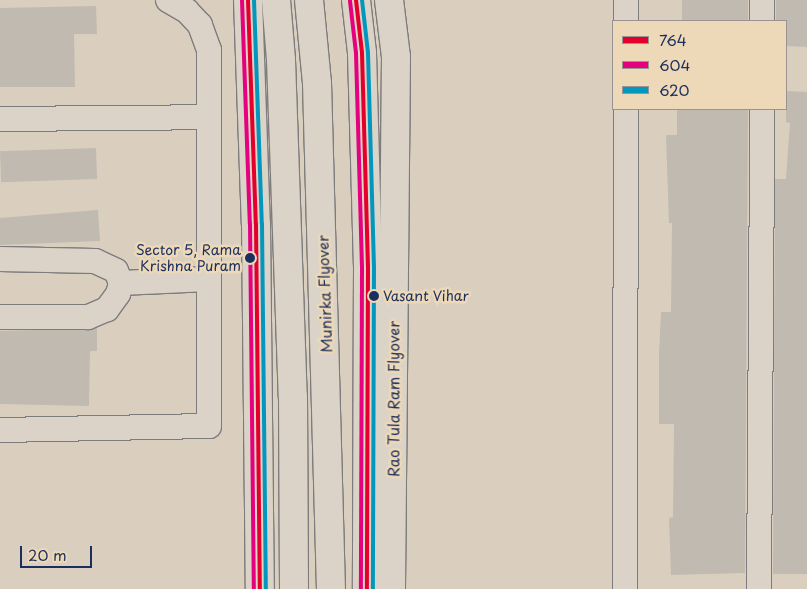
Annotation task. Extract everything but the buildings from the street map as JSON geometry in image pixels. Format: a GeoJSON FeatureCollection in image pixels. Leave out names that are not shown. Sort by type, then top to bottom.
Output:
{"type":"FeatureCollection","features":[{"type":"Feature","properties":{"kind":"main road"},"geometry":{"type":"LineString","coordinates":[[248,0],[256,224],[260,589]]}},
{"type":"Feature","properties":{"kind":"main road"},"geometry":{"type":"LineString","coordinates":[[276,0],[282,60],[293,398],[294,589]]}},
{"type":"Feature","properties":{"kind":"main road","name":"Munirka Flyover"},"geometry":{"type":"LineString","coordinates":[[309,0],[317,92],[331,589]]}},
{"type":"Feature","properties":{"kind":"main road"},"geometry":{"type":"LineString","coordinates":[[356,0],[362,53],[368,267],[367,589]]}},
{"type":"Feature","properties":{"kind":"main road","name":"Rao Tula Ram Flyover"},"geometry":{"type":"LineString","coordinates":[[389,0],[396,57],[391,589]]}},
{"type":"Feature","properties":{"kind":"street"},"geometry":{"type":"LineString","coordinates":[[0,430],[209,426],[208,45],[200,25],[186,11],[168,0]]}},
{"type":"Feature","properties":{"kind":"street"},"geometry":{"type":"LineString","coordinates":[[626,0],[626,20]]}},
{"type":"Feature","properties":{"kind":"street"},"geometry":{"type":"LineString","coordinates":[[762,0],[762,20]]}},
{"type":"Feature","properties":{"kind":"street"},"geometry":{"type":"LineString","coordinates":[[625,589],[626,110]]}},
{"type":"Feature","properties":{"kind":"street"},"geometry":{"type":"LineString","coordinates":[[758,589],[762,110]]}},
{"type":"Feature","properties":{"kind":"street"},"geometry":{"type":"LineString","coordinates":[[0,119],[209,117]]}},
{"type":"Feature","properties":{"kind":"street"},"geometry":{"type":"LineString","coordinates":[[0,259],[95,260],[116,271],[121,283],[118,294],[107,309],[88,317],[0,317]]}},
{"type":"Feature","properties":{"kind":"street"},"geometry":{"type":"LineString","coordinates":[[121,283],[209,279]]}},
{"type":"Feature","properties":{"kind":"transit line","name":"604"},"geometry":{"type":"LineString","coordinates":[[242,0],[250,224],[254,589]]}},
{"type":"Feature","properties":{"kind":"transit line","name":"764"},"geometry":{"type":"LineString","coordinates":[[248,0],[256,224],[260,589]]}},
{"type":"Feature","properties":{"kind":"transit line","name":"620"},"geometry":{"type":"LineString","coordinates":[[254,0],[262,224],[266,589]]}},
{"type":"Feature","properties":{"kind":"transit line","name":"764"},"geometry":{"type":"LineString","coordinates":[[356,0],[362,53],[368,267],[367,589]]}},
{"type":"Feature","properties":{"kind":"transit line","name":"620"},"geometry":{"type":"LineString","coordinates":[[362,0],[368,53],[374,267],[373,589]]}},
{"type":"Feature","properties":{"kind":"transit line","name":"604"},"geometry":{"type":"LineString","coordinates":[[350,1],[356,53],[362,267],[361,589]]}},
{"type":"Feature","properties":{"kind":"place","name":"Sector 5, Rama Krishna Puram"},"geometry":{"type":"Point","coordinates":[250,258]}},
{"type":"Feature","properties":{"kind":"place","name":"Vasant Vihar"},"geometry":{"type":"Point","coordinates":[374,296]}}]}
